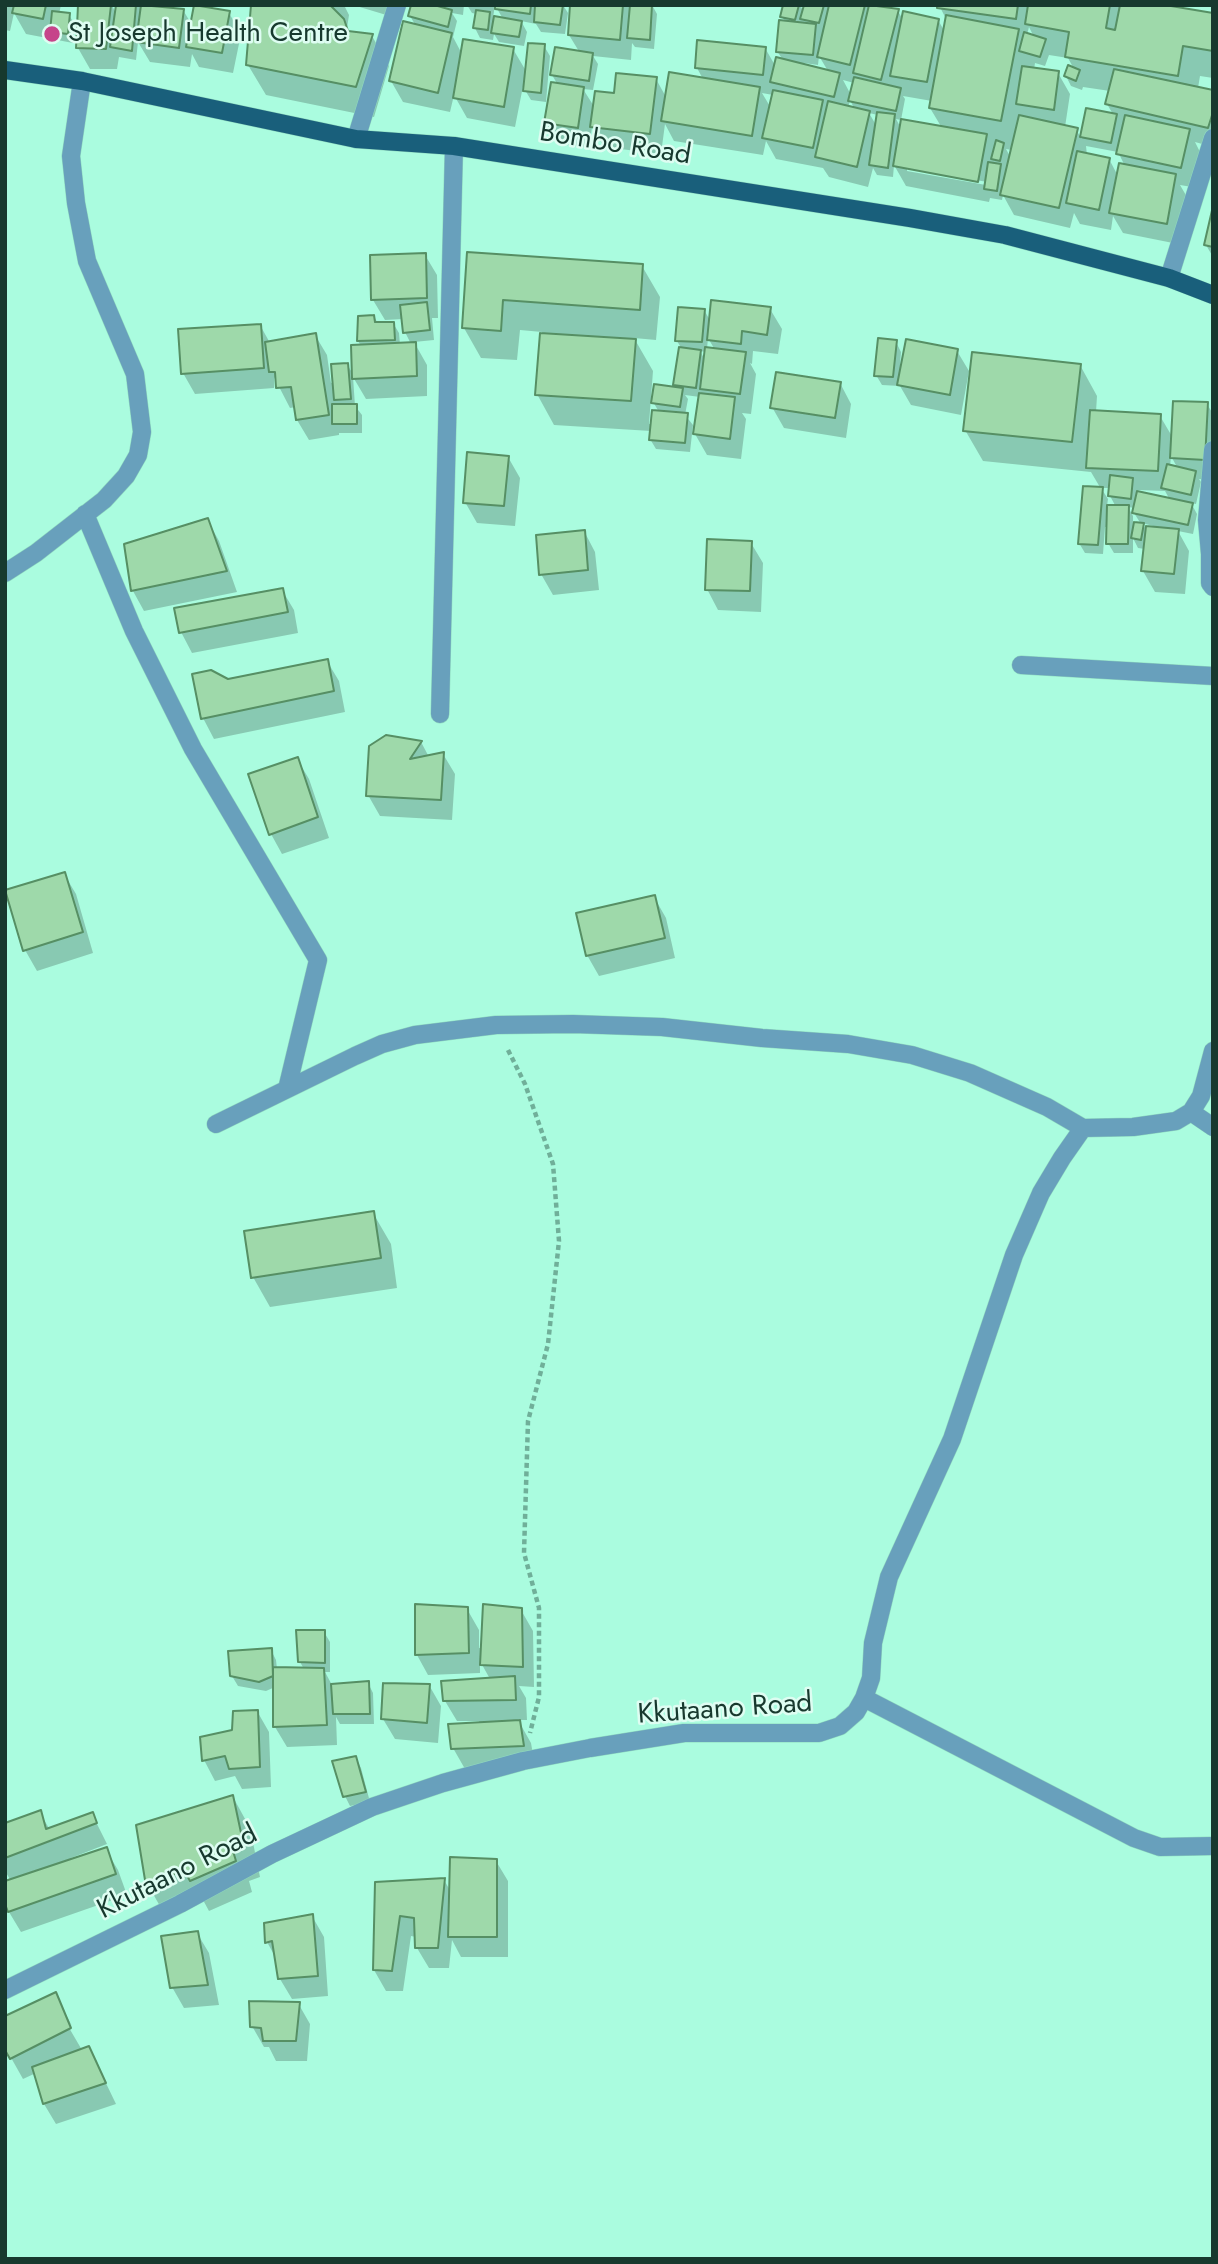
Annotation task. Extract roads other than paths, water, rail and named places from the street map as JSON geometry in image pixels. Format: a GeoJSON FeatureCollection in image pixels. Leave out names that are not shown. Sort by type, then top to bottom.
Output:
{"type":"FeatureCollection","features":[{"type":"Feature","properties":{"kind":"main road","name":"Bombo Road"},"geometry":{"type":"LineString","coordinates":[[5,70],[82,81],[356,138],[453,146],[1005,235],[1169,278],[1213,295]]}},
{"type":"Feature","properties":{"kind":"street"},"geometry":{"type":"LineString","coordinates":[[356,138],[397,5]]}},
{"type":"Feature","properties":{"kind":"street"},"geometry":{"type":"LineString","coordinates":[[5,573],[36,553],[104,500],[126,476],[138,456],[142,432],[135,374],[87,261],[78,215],[71,156],[82,81]]}},
{"type":"Feature","properties":{"kind":"street"},"geometry":{"type":"LineString","coordinates":[[1169,278],[1213,138]]}},
{"type":"Feature","properties":{"kind":"street"},"geometry":{"type":"LineString","coordinates":[[440,714],[453,146]]}},
{"type":"Feature","properties":{"kind":"street"},"geometry":{"type":"LineString","coordinates":[[1213,450],[1207,520],[1210,583],[1213,587]]}},
{"type":"Feature","properties":{"kind":"street"},"geometry":{"type":"LineString","coordinates":[[85,514],[134,631],[193,748],[318,960],[288,1089]]}},
{"type":"Feature","properties":{"kind":"street"},"geometry":{"type":"LineString","coordinates":[[1021,665],[1213,676]]}},
{"type":"Feature","properties":{"kind":"street"},"geometry":{"type":"LineString","coordinates":[[216,1124],[382,1044],[415,1035],[496,1025],[662,1027],[848,1044],[912,1055],[970,1073],[1047,1107],[1083,1128],[1176,1121],[1191,1112],[1201,1096],[1213,1051]]}},
{"type":"Feature","properties":{"kind":"street"},"geometry":{"type":"LineString","coordinates":[[1191,1112],[1213,1127]]}},
{"type":"Feature","properties":{"kind":"street","name":"Kkutaano Road"},"geometry":{"type":"LineString","coordinates":[[5,1990],[180,1904],[272,1854],[372,1807],[443,1783],[523,1761],[684,1733],[819,1733],[840,1726],[856,1712],[864,1698],[870,1678],[873,1643],[889,1577],[952,1438],[1010,1267],[1048,1181],[1083,1128]]}},
{"type":"Feature","properties":{"kind":"street"},"geometry":{"type":"LineString","coordinates":[[864,1698],[1133,1838],[1160,1847],[1213,1846]]}},
{"type":"Feature","properties":{"kind":"place","name":"St Joseph Health Centre"},"geometry":{"type":"Point","coordinates":[52,34]}}]}
